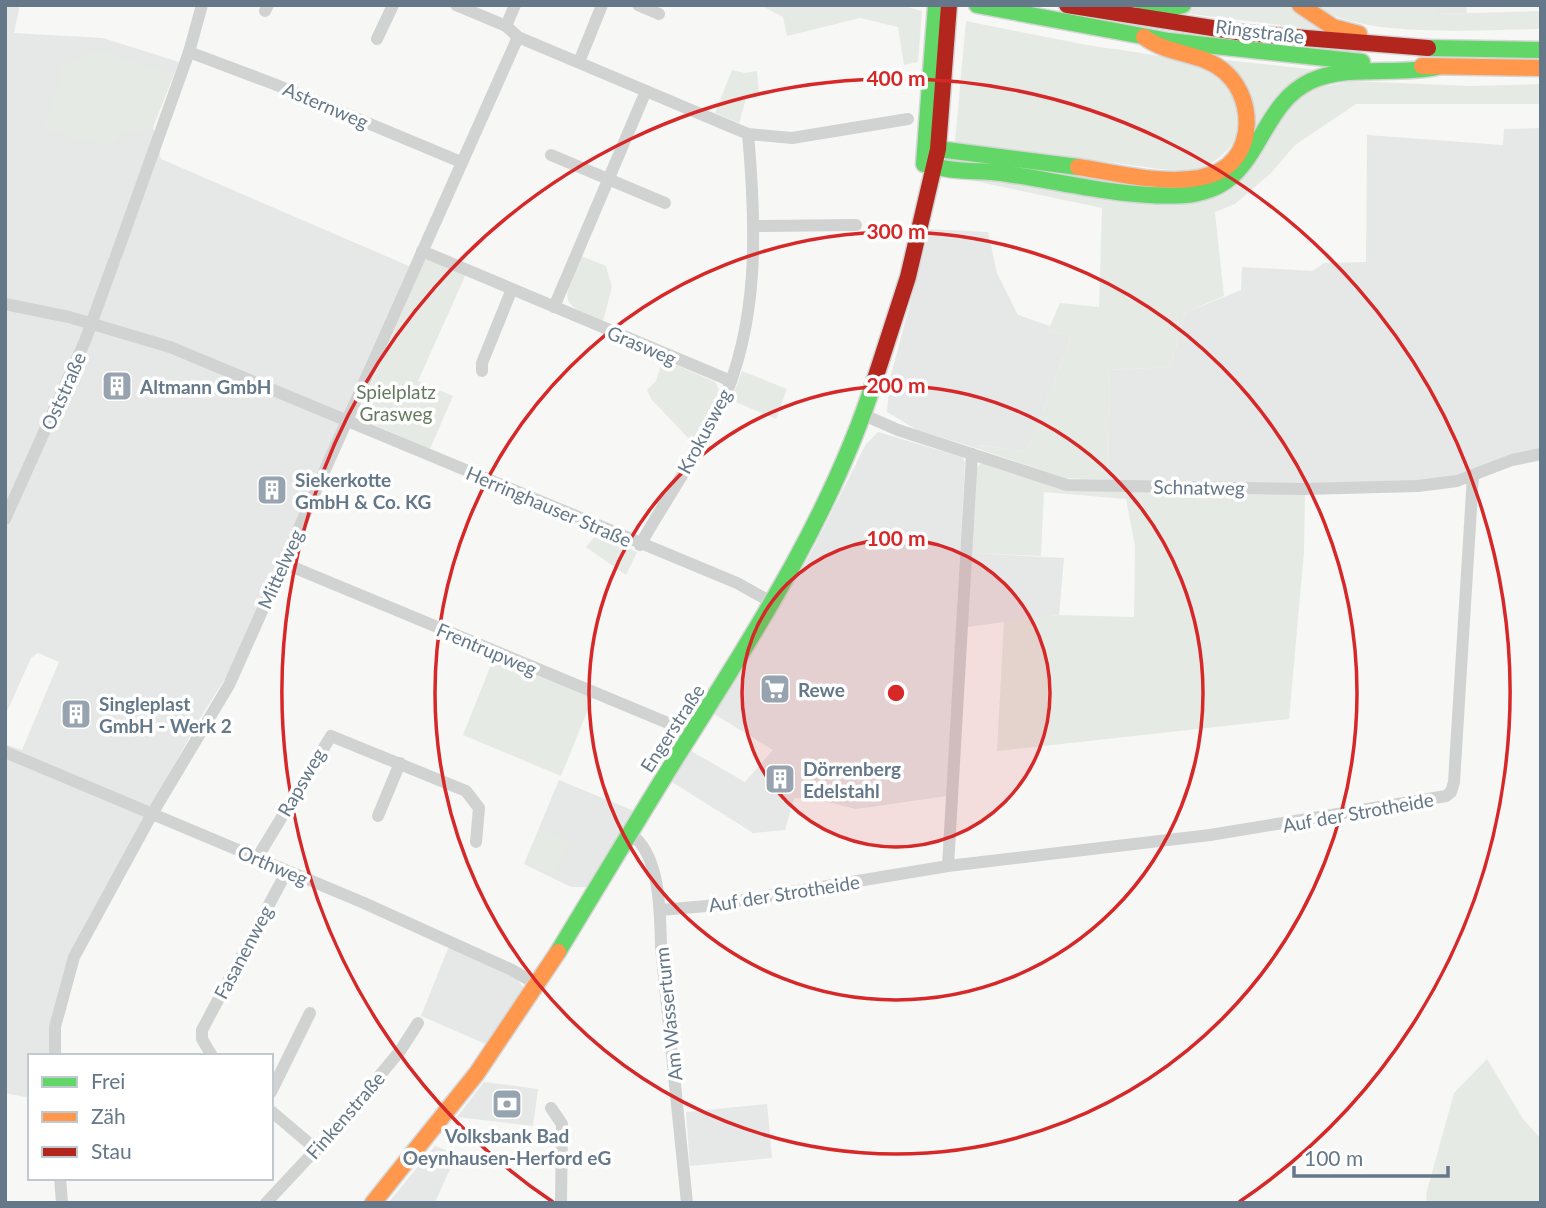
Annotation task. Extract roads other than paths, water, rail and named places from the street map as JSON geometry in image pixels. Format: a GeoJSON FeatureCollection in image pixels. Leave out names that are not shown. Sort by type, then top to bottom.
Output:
{"type":"FeatureCollection","features":[{"type":"Feature","properties":{"kind":"main road","name":"Engerstraße"},"geometry":{"type":"LineString","coordinates":[[373,1203],[477,1073],[538,985],[773,603],[804,545],[864,415],[908,277],[933,158],[940,36],[936,5]]}},
{"type":"Feature","properties":{"kind":"main road","name":"Engerstraße"},"geometry":{"type":"LineString","coordinates":[[940,36],[949,5]]}},
{"type":"Feature","properties":{"kind":"main road","name":"Ringstraße"},"geometry":{"type":"LineString","coordinates":[[977,5],[1144,37],[1278,55],[1437,67],[1541,68]]}},
{"type":"Feature","properties":{"kind":"main road","name":"Ringstraße"},"geometry":{"type":"LineString","coordinates":[[1067,5],[1287,38],[1450,49],[1541,50]]}},
{"type":"Feature","properties":{"kind":"main road"},"geometry":{"type":"LineString","coordinates":[[1126,5],[1164,10],[1183,5]]}},
{"type":"Feature","properties":{"kind":"main road"},"geometry":{"type":"LineString","coordinates":[[1300,5],[1318,20],[1348,32],[1423,38],[1450,49]]}},
{"type":"Feature","properties":{"kind":"main road"},"geometry":{"type":"LineString","coordinates":[[933,158],[1175,180],[1205,178],[1220,172],[1241,148],[1247,129],[1248,114],[1237,85],[1224,71],[1206,59],[1155,47],[1144,37]]}},
{"type":"Feature","properties":{"kind":"main road"},"geometry":{"type":"LineString","coordinates":[[933,158],[1159,194],[1199,193],[1214,188],[1236,172],[1258,145],[1272,117],[1295,91],[1308,82],[1353,72],[1415,74],[1437,67]]}},
{"type":"Feature","properties":{"kind":"street","name":"Oststraße"},"geometry":{"type":"LineString","coordinates":[[5,519],[92,323],[189,52],[202,5]]}},
{"type":"Feature","properties":{"kind":"street"},"geometry":{"type":"LineString","coordinates":[[377,38],[393,5]]}},
{"type":"Feature","properties":{"kind":"street"},"geometry":{"type":"LineString","coordinates":[[456,5],[506,26],[518,37],[748,134],[792,138],[908,119]]}},
{"type":"Feature","properties":{"kind":"street"},"geometry":{"type":"LineString","coordinates":[[506,26],[515,5]]}},
{"type":"Feature","properties":{"kind":"street"},"geometry":{"type":"LineString","coordinates":[[579,62],[602,5]]}},
{"type":"Feature","properties":{"kind":"street"},"geometry":{"type":"LineString","coordinates":[[638,5],[659,14]]}},
{"type":"Feature","properties":{"kind":"street","name":"Mittelweg"},"geometry":{"type":"LineString","coordinates":[[55,1054],[55,1027],[74,957],[152,814],[229,685],[518,37]]}},
{"type":"Feature","properties":{"kind":"street","name":"Asternweg"},"geometry":{"type":"LineString","coordinates":[[189,52],[274,84],[461,162]]}},
{"type":"Feature","properties":{"kind":"street"},"geometry":{"type":"LineString","coordinates":[[554,307],[646,91]]}},
{"type":"Feature","properties":{"kind":"street","name":"Krokusweg"},"geometry":{"type":"LineString","coordinates":[[640,545],[711,425],[731,381],[742,340],[754,272],[748,134]]}},
{"type":"Feature","properties":{"kind":"street"},"geometry":{"type":"LineString","coordinates":[[551,156],[665,203]]}},
{"type":"Feature","properties":{"kind":"street"},"geometry":{"type":"LineString","coordinates":[[754,226],[856,225]]}},
{"type":"Feature","properties":{"kind":"street","name":"Grasweg"},"geometry":{"type":"LineString","coordinates":[[422,251],[731,381]]}},
{"type":"Feature","properties":{"kind":"street"},"geometry":{"type":"LineString","coordinates":[[482,371],[482,363],[512,289]]}},
{"type":"Feature","properties":{"kind":"street","name":"Herringhauser Straße"},"geometry":{"type":"LineString","coordinates":[[5,304],[92,323],[170,347],[640,545],[737,583],[773,603]]}},
{"type":"Feature","properties":{"kind":"street","name":"Schnatweg"},"geometry":{"type":"LineString","coordinates":[[864,415],[898,430],[1067,485],[1305,489],[1418,486],[1473,476],[1512,460],[1541,454]]}},
{"type":"Feature","properties":{"kind":"street"},"geometry":{"type":"LineString","coordinates":[[948,866],[972,454]]}},
{"type":"Feature","properties":{"kind":"street","name":"Auf der Strotheide"},"geometry":{"type":"LineString","coordinates":[[660,909],[707,906],[948,866],[1210,835],[1446,796],[1454,782],[1473,476]]}},
{"type":"Feature","properties":{"kind":"street","name":"Frentrupweg"},"geometry":{"type":"LineString","coordinates":[[283,563],[692,733]]}},
{"type":"Feature","properties":{"kind":"street","name":"Rapsweg"},"geometry":{"type":"LineString","coordinates":[[257,858],[328,738],[336,736],[466,791],[479,808],[476,842]]}},
{"type":"Feature","properties":{"kind":"street","name":"Orthweg"},"geometry":{"type":"LineString","coordinates":[[5,752],[287,871],[512,970],[538,985]]}},
{"type":"Feature","properties":{"kind":"street"},"geometry":{"type":"LineString","coordinates":[[378,816],[400,764]]}},
{"type":"Feature","properties":{"kind":"street","name":"Am Wasserturm"},"geometry":{"type":"LineString","coordinates":[[631,834],[642,842],[648,856],[660,909],[661,947],[687,1203]]}},
{"type":"Feature","properties":{"kind":"street","name":"Fasanenweg"},"geometry":{"type":"LineString","coordinates":[[211,1054],[201,1034],[287,871]]}},
{"type":"Feature","properties":{"kind":"street"},"geometry":{"type":"LineString","coordinates":[[273,1088],[310,1013]]}},
{"type":"Feature","properties":{"kind":"street","name":"Finkenstraße"},"geometry":{"type":"LineString","coordinates":[[266,1203],[285,1179],[317,1150],[400,1051],[418,1023]]}},
{"type":"Feature","properties":{"kind":"street"},"geometry":{"type":"LineString","coordinates":[[551,1108],[562,1124],[561,1203]]}},
{"type":"Feature","properties":{"kind":"street"},"geometry":{"type":"LineString","coordinates":[[273,1113],[317,1150]]}},
{"type":"Feature","properties":{"kind":"street"},"geometry":{"type":"LineString","coordinates":[[273,1175],[285,1179]]}},
{"type":"Feature","properties":{"kind":"street"},"geometry":{"type":"LineString","coordinates":[[60,1180],[62,1203]]}},
{"type":"Feature","properties":{"kind":"place","name":"Altmann GmbH"},"geometry":{"type":"Point","coordinates":[117,386]}},
{"type":"Feature","properties":{"kind":"place","name":"Siekerkotte GmbH & Co. KG"},"geometry":{"type":"Point","coordinates":[272,490]}},
{"type":"Feature","properties":{"kind":"place","name":"Rewe"},"geometry":{"type":"Point","coordinates":[775,689]}},
{"type":"Feature","properties":{"kind":"place","name":"Singleplast GmbH - Werk 2"},"geometry":{"type":"Point","coordinates":[76,714]}},
{"type":"Feature","properties":{"kind":"place","name":"Dörrenberg Edelstahl"},"geometry":{"type":"Point","coordinates":[780,779]}},
{"type":"Feature","properties":{"kind":"place","name":"Volksbank Bad Oeynhausen-Herford eG"},"geometry":{"type":"Point","coordinates":[507,1104]}},
{"type":"Feature","properties":{"kind":"park label","name":"Spielplatz Grasweg"},"geometry":{"type":"Point","coordinates":[396,402]}}]}
